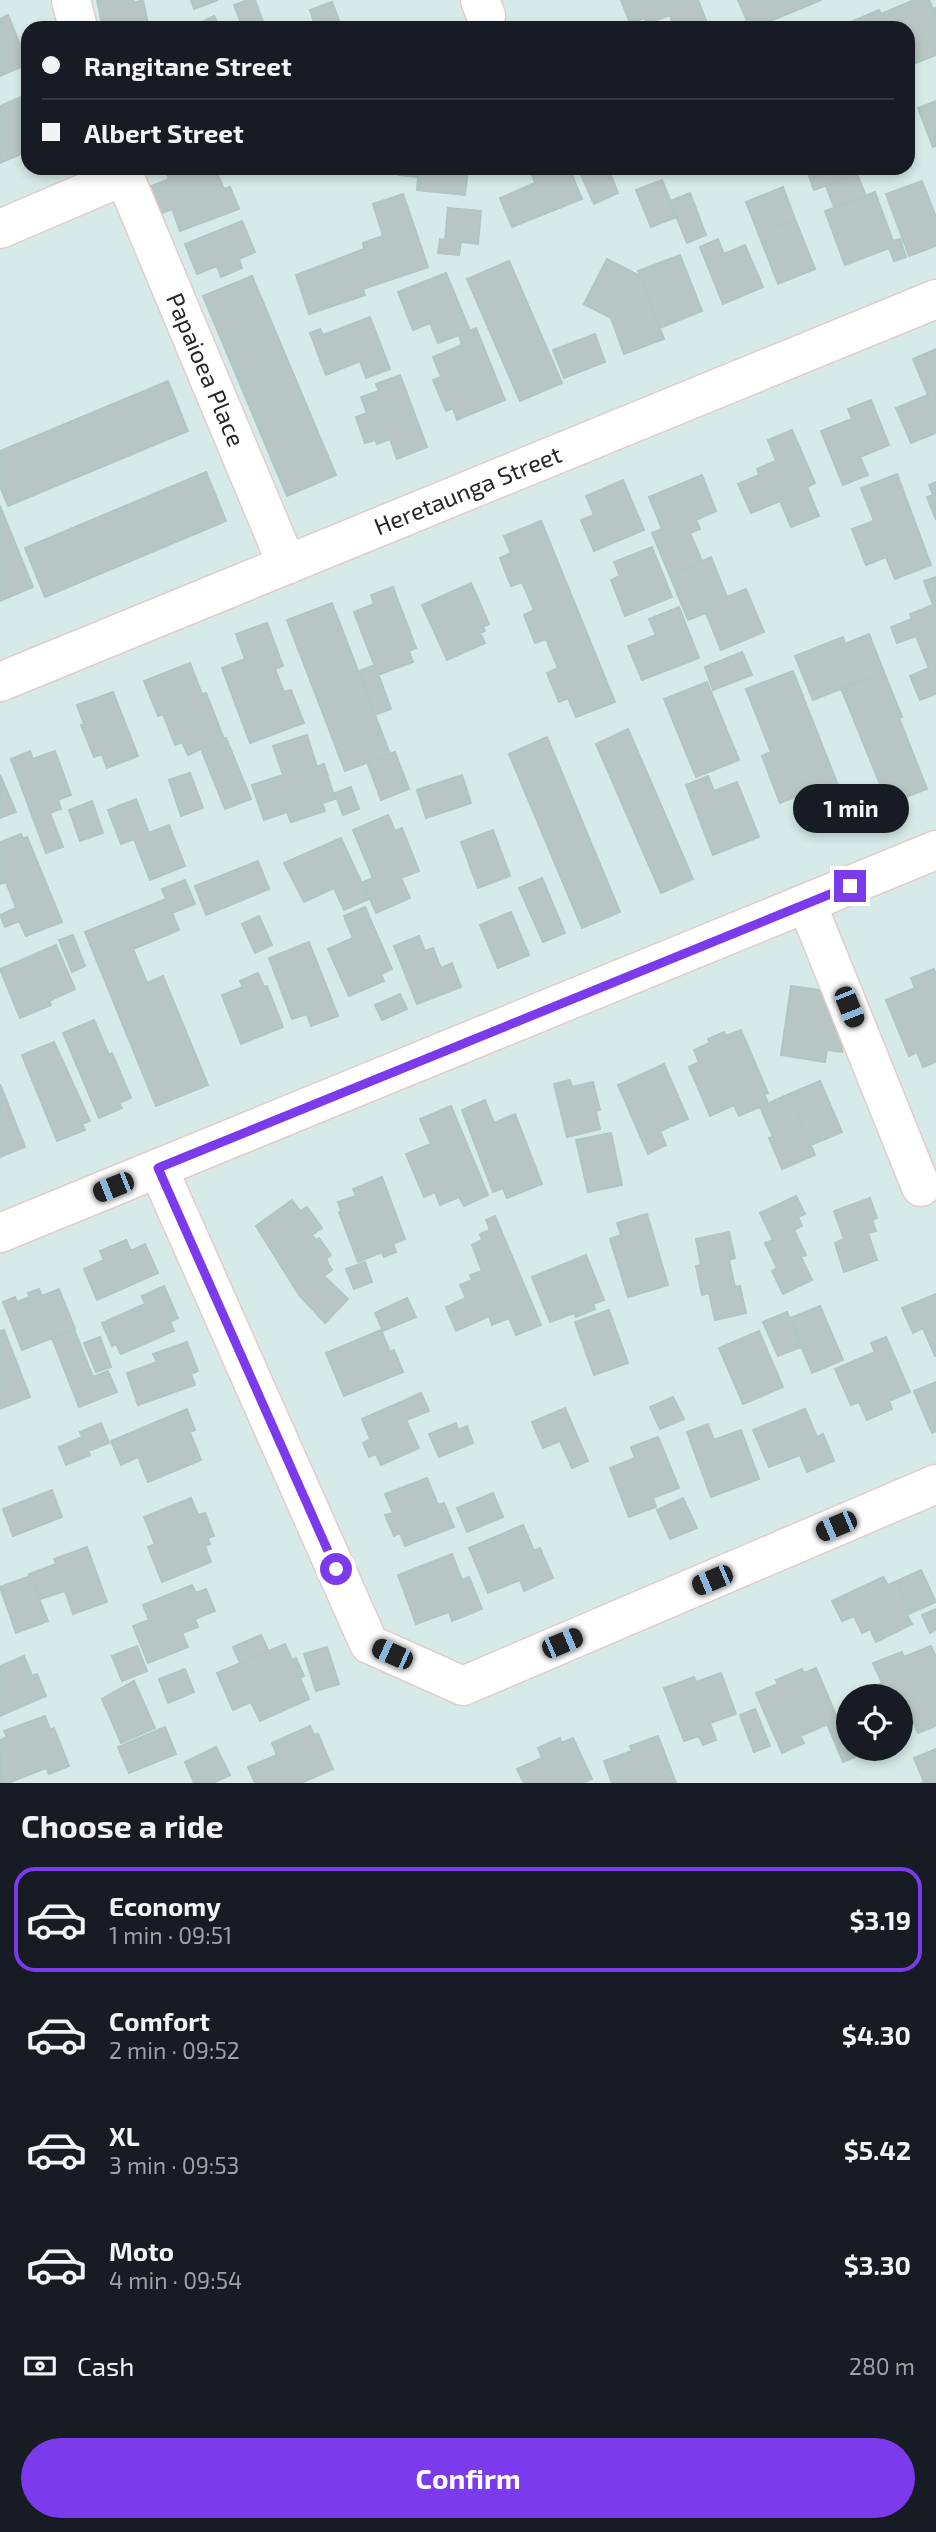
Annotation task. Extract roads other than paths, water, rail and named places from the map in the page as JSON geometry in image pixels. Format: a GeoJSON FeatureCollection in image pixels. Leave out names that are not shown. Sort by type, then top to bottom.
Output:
{"type":"FeatureCollection","features":[{"type":"Feature","properties":{"kind":"street"},"geometry":{"type":"LineString","coordinates":[[71,0],[76,21]]}},
{"type":"Feature","properties":{"kind":"street","name":"Papaioea Place"},"geometry":{"type":"LineString","coordinates":[[0,229],[116,175]]}},
{"type":"Feature","properties":{"kind":"street","name":"Papaioea Place"},"geometry":{"type":"LineString","coordinates":[[123,175],[287,565]]}},
{"type":"Feature","properties":{"kind":"street","name":"Heretaunga Street"},"geometry":{"type":"LineString","coordinates":[[0,682],[936,299]]}},
{"type":"Feature","properties":{"kind":"street"},"geometry":{"type":"LineString","coordinates":[[0,1233],[936,850]]}},
{"type":"Feature","properties":{"kind":"street"},"geometry":{"type":"LineString","coordinates":[[807,904],[921,1187]]}},
{"type":"Feature","properties":{"kind":"street"},"geometry":{"type":"LineString","coordinates":[[158,1168],[369,1644],[463,1686],[936,1484]]}}]}
